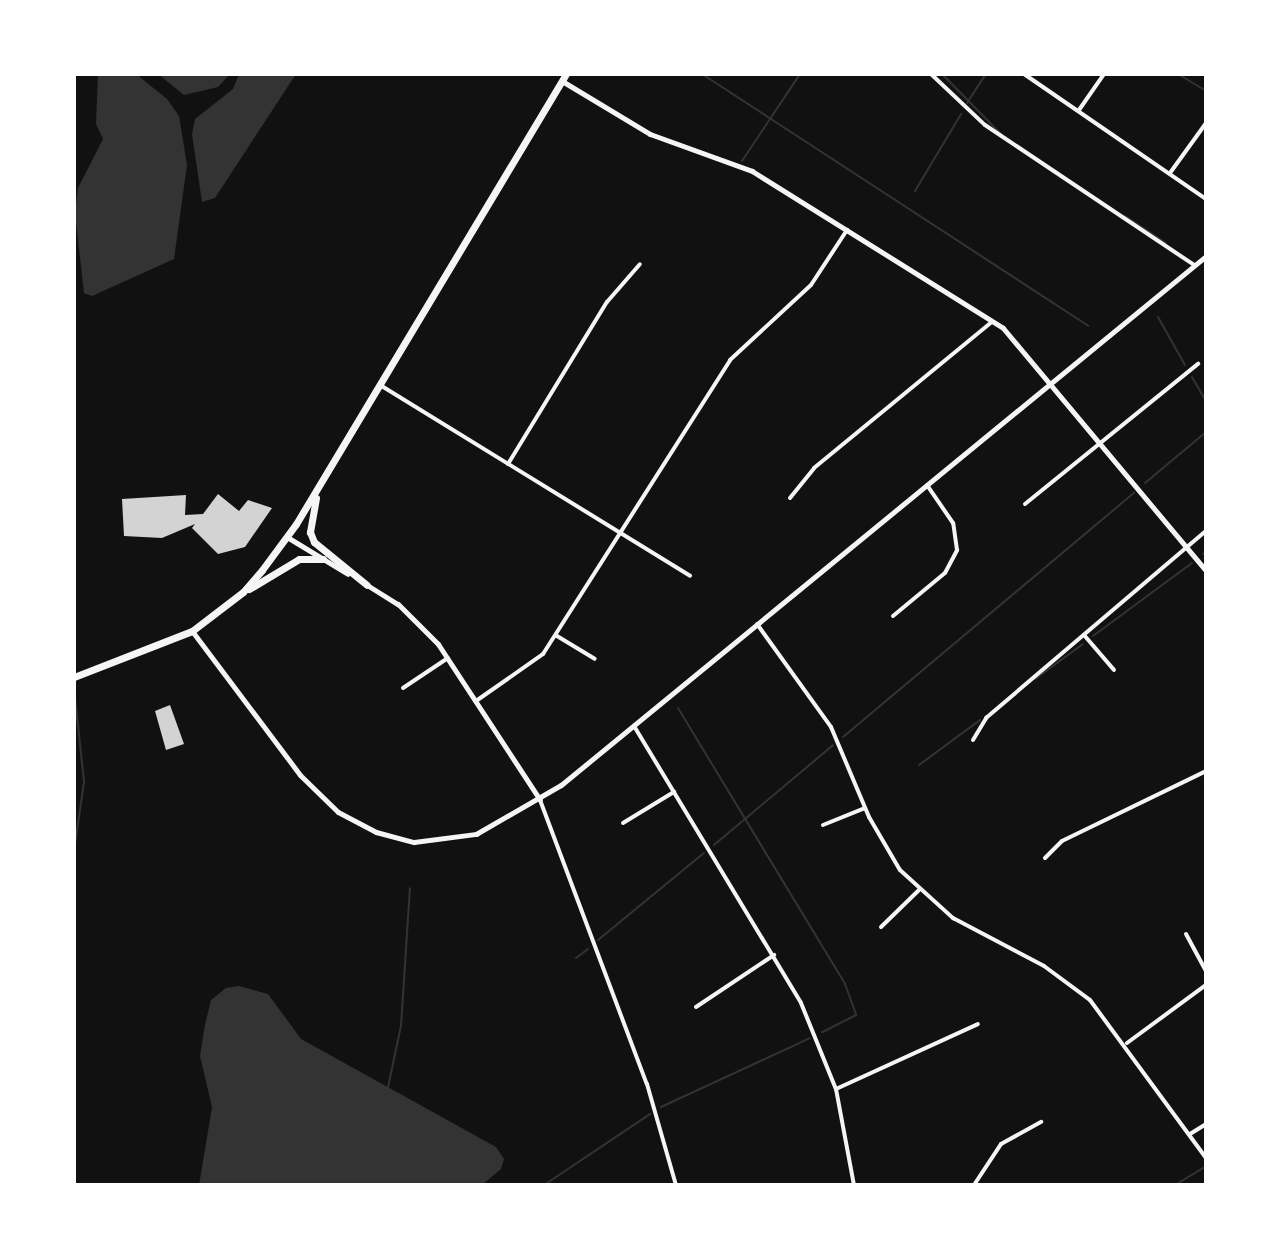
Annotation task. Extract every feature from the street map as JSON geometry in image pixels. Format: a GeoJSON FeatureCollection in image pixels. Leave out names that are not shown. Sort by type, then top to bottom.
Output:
{"type":"FeatureCollection","features":[{"type":"Feature","properties":{"kind":"highway"},"geometry":{"type":"LineString","coordinates":[[243,592],[287,537],[324,480],[378,384],[564,77]]}},
{"type":"Feature","properties":{"kind":"highway"},"geometry":{"type":"LineString","coordinates":[[324,480],[314,504],[314,542],[367,585]]}},
{"type":"Feature","properties":{"kind":"highway"},"geometry":{"type":"LineString","coordinates":[[74,677],[192,631],[243,592],[299,559],[323,559]]}},
{"type":"Feature","properties":{"kind":"street"},"geometry":{"type":"LineString","coordinates":[[931,74],[985,125],[1194,265]]}},
{"type":"Feature","properties":{"kind":"street"},"geometry":{"type":"LineString","coordinates":[[1024,74],[1206,199]]}},
{"type":"Feature","properties":{"kind":"street"},"geometry":{"type":"LineString","coordinates":[[1079,110],[1104,74]]}},
{"type":"Feature","properties":{"kind":"street"},"geometry":{"type":"LineString","coordinates":[[564,77],[650,134],[752,171],[1019,341],[1206,571]]}},
{"type":"Feature","properties":{"kind":"street"},"geometry":{"type":"LineString","coordinates":[[1170,173],[1206,123]]}},
{"type":"Feature","properties":{"kind":"street"},"geometry":{"type":"LineString","coordinates":[[476,701],[530,667],[557,636],[619,532],[730,360],[811,285],[847,230]]}},
{"type":"Feature","properties":{"kind":"street"},"geometry":{"type":"LineString","coordinates":[[192,631],[300,775],[325,803],[353,821],[399,839],[442,842],[476,834],[540,800],[634,726],[1206,256]]}},
{"type":"Feature","properties":{"kind":"street"},"geometry":{"type":"LineString","coordinates":[[508,464],[607,302],[640,264]]}},
{"type":"Feature","properties":{"kind":"street"},"geometry":{"type":"LineString","coordinates":[[790,498],[814,468],[992,322]]}},
{"type":"Feature","properties":{"kind":"street"},"geometry":{"type":"LineString","coordinates":[[1025,504],[1198,364]]}},
{"type":"Feature","properties":{"kind":"street"},"geometry":{"type":"LineString","coordinates":[[378,384],[690,576]]}},
{"type":"Feature","properties":{"kind":"street"},"geometry":{"type":"LineString","coordinates":[[893,616],[945,573],[957,550],[953,523],[927,485]]}},
{"type":"Feature","properties":{"kind":"street"},"geometry":{"type":"LineString","coordinates":[[973,740],[986,718],[1206,531]]}},
{"type":"Feature","properties":{"kind":"street"},"geometry":{"type":"LineString","coordinates":[[287,537],[367,585],[424,627],[448,658],[540,800],[647,1084],[676,1185]]}},
{"type":"Feature","properties":{"kind":"street"},"geometry":{"type":"LineString","coordinates":[[757,624],[831,727],[865,808],[888,852],[919,890],[963,924],[1061,976],[1100,1010],[1127,1043],[1206,1158]]}},
{"type":"Feature","properties":{"kind":"street"},"geometry":{"type":"LineString","coordinates":[[1084,635],[1114,670]]}},
{"type":"Feature","properties":{"kind":"street"},"geometry":{"type":"LineString","coordinates":[[557,636],[595,659]]}},
{"type":"Feature","properties":{"kind":"street"},"geometry":{"type":"LineString","coordinates":[[403,688],[448,658]]}},
{"type":"Feature","properties":{"kind":"street"},"geometry":{"type":"LineString","coordinates":[[634,726],[774,955],[810,1021],[836,1089],[854,1185]]}},
{"type":"Feature","properties":{"kind":"street"},"geometry":{"type":"LineString","coordinates":[[1045,858],[1076,833],[1206,771]]}},
{"type":"Feature","properties":{"kind":"street"},"geometry":{"type":"LineString","coordinates":[[623,823],[674,792]]}},
{"type":"Feature","properties":{"kind":"street"},"geometry":{"type":"LineString","coordinates":[[823,825],[865,808]]}},
{"type":"Feature","properties":{"kind":"street"},"geometry":{"type":"LineString","coordinates":[[881,927],[919,890]]}},
{"type":"Feature","properties":{"kind":"street"},"geometry":{"type":"LineString","coordinates":[[1186,934],[1206,971]]}},
{"type":"Feature","properties":{"kind":"street"},"geometry":{"type":"LineString","coordinates":[[696,1007],[774,955]]}},
{"type":"Feature","properties":{"kind":"street"},"geometry":{"type":"LineString","coordinates":[[1127,1043],[1206,985]]}},
{"type":"Feature","properties":{"kind":"street"},"geometry":{"type":"LineString","coordinates":[[836,1089],[978,1024]]}},
{"type":"Feature","properties":{"kind":"street"},"geometry":{"type":"LineString","coordinates":[[974,1185],[1001,1144],[1041,1122]]}},
{"type":"Feature","properties":{"kind":"street"},"geometry":{"type":"LineString","coordinates":[[1190,1134],[1206,1124]]}},
{"type":"Feature","properties":{"kind":"shaded area"},"geometry":{"type":"Polygon","coordinates":[[[98,74],[136,74],[167,99],[179,116],[187,165],[174,259],[92,296],[84,293],[75,213],[78,188],[103,139],[96,124],[98,74]]]}},
{"type":"Feature","properties":{"kind":"shaded area"},"geometry":{"type":"Polygon","coordinates":[[[158,74],[230,74],[218,87],[184,95],[158,74]]]}},
{"type":"Feature","properties":{"kind":"shaded area"},"geometry":{"type":"Polygon","coordinates":[[[239,74],[296,74],[215,198],[202,202],[192,134],[195,119],[233,89],[239,74]]]}},
{"type":"Feature","properties":{"kind":"shaded area"},"geometry":{"type":"Polygon","coordinates":[[[239,986],[268,994],[301,1039],[496,1147],[504,1159],[501,1169],[482,1185],[199,1185],[212,1107],[200,1056],[205,1025],[211,1000],[226,988],[239,986]]]}},
{"type":"Feature","properties":{"kind":"building"},"geometry":{"type":"Polygon","coordinates":[[[218,494],[239,511],[248,500],[272,508],[245,547],[218,554],[192,528],[195,524],[162,538],[124,536],[122,499],[186,495],[185,515],[203,514],[218,494]]]}},
{"type":"Feature","properties":{"kind":"building"},"geometry":{"type":"Polygon","coordinates":[[[170,705],[184,744],[166,750],[155,711],[170,705]]]}},
{"type":"Feature","properties":{"kind":"waterway"},"geometry":{"type":"LineString","coordinates":[[702,74],[1088,326]]}},
{"type":"Feature","properties":{"kind":"waterway"},"geometry":{"type":"LineString","coordinates":[[742,161],[800,74]]}},
{"type":"Feature","properties":{"kind":"waterway"},"geometry":{"type":"LineString","coordinates":[[942,74],[1000,133]]}},
{"type":"Feature","properties":{"kind":"waterway"},"geometry":{"type":"LineString","coordinates":[[967,103],[986,74]]}},
{"type":"Feature","properties":{"kind":"waterway"},"geometry":{"type":"LineString","coordinates":[[1178,74],[1206,91]]}},
{"type":"Feature","properties":{"kind":"waterway"},"geometry":{"type":"LineString","coordinates":[[915,191],[961,114]]}},
{"type":"Feature","properties":{"kind":"waterway"},"geometry":{"type":"LineString","coordinates":[[1125,216],[1166,243]]}},
{"type":"Feature","properties":{"kind":"waterway"},"geometry":{"type":"LineString","coordinates":[[1158,317],[1185,365]]}},
{"type":"Feature","properties":{"kind":"waterway"},"geometry":{"type":"LineString","coordinates":[[1192,377],[1206,401]]}},
{"type":"Feature","properties":{"kind":"waterway"},"geometry":{"type":"LineString","coordinates":[[1145,483],[1206,432]]}},
{"type":"Feature","properties":{"kind":"waterway"},"geometry":{"type":"LineString","coordinates":[[843,737],[1134,493]]}},
{"type":"Feature","properties":{"kind":"waterway"},"geometry":{"type":"LineString","coordinates":[[1093,636],[1192,563]]}},
{"type":"Feature","properties":{"kind":"waterway"},"geometry":{"type":"LineString","coordinates":[[1035,679],[1083,644]]}},
{"type":"Feature","properties":{"kind":"waterway"},"geometry":{"type":"LineString","coordinates":[[74,688],[84,782],[74,851]]}},
{"type":"Feature","properties":{"kind":"waterway"},"geometry":{"type":"LineString","coordinates":[[678,708],[845,984],[856,1015],[822,1032]]}},
{"type":"Feature","properties":{"kind":"waterway"},"geometry":{"type":"LineString","coordinates":[[919,765],[980,720]]}},
{"type":"Feature","properties":{"kind":"waterway"},"geometry":{"type":"LineString","coordinates":[[714,845],[833,745]]}},
{"type":"Feature","properties":{"kind":"waterway"},"geometry":{"type":"LineString","coordinates":[[598,940],[704,853]]}},
{"type":"Feature","properties":{"kind":"waterway"},"geometry":{"type":"LineString","coordinates":[[388,1087],[401,1026],[410,888]]}},
{"type":"Feature","properties":{"kind":"waterway"},"geometry":{"type":"LineString","coordinates":[[576,958],[588,949]]}},
{"type":"Feature","properties":{"kind":"waterway"},"geometry":{"type":"LineString","coordinates":[[661,1107],[810,1038]]}},
{"type":"Feature","properties":{"kind":"waterway"},"geometry":{"type":"LineString","coordinates":[[544,1185],[650,1114]]}},
{"type":"Feature","properties":{"kind":"waterway"},"geometry":{"type":"LineString","coordinates":[[1175,1185],[1205,1167]]}}]}
